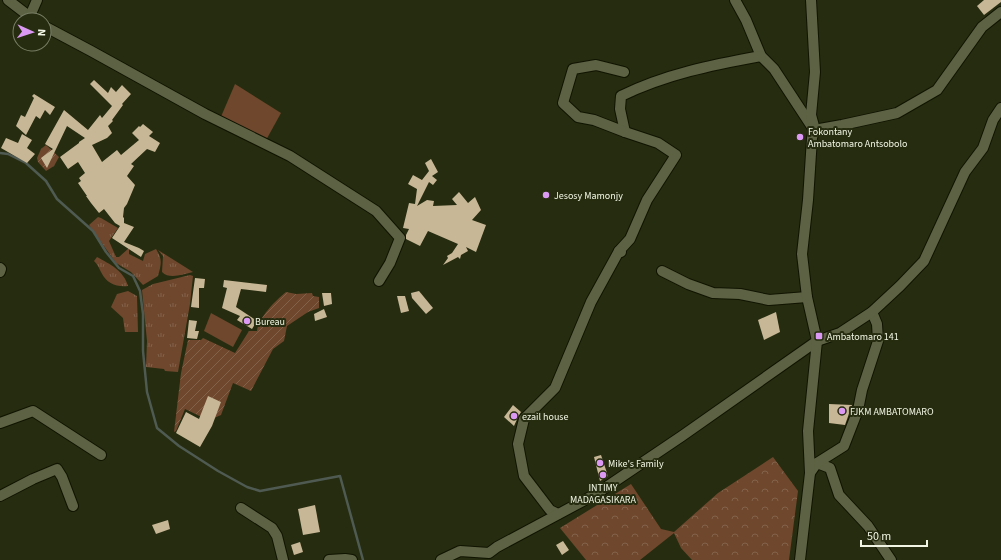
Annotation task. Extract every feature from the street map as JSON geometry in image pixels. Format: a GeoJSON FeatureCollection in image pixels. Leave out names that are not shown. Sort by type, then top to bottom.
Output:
{"type":"FeatureCollection","features":[{"type":"Feature","properties":{"kind":"street"},"geometry":{"type":"LineString","coordinates":[[8,0],[24,12]]}},
{"type":"Feature","properties":{"kind":"street"},"geometry":{"type":"LineString","coordinates":[[34,12],[37,0]]}},
{"type":"Feature","properties":{"kind":"street"},"geometry":{"type":"LineString","coordinates":[[735,0],[746,20],[761,56],[774,69],[814,130]]}},
{"type":"Feature","properties":{"kind":"street"},"geometry":{"type":"LineString","coordinates":[[800,560],[810,473],[808,431],[817,341],[807,297],[802,254],[808,200],[812,138],[814,130],[811,115],[815,72],[811,0]]}},
{"type":"Feature","properties":{"kind":"street"},"geometry":{"type":"LineString","coordinates":[[814,130],[842,126],[897,113],[937,90],[982,27],[1001,12]]}},
{"type":"Feature","properties":{"kind":"street"},"geometry":{"type":"LineString","coordinates":[[52,30],[92,50],[205,114],[290,156],[376,211],[400,238],[390,264],[379,281]]}},
{"type":"Feature","properties":{"kind":"street"},"geometry":{"type":"LineString","coordinates":[[625,132],[620,109],[621,96],[644,85],[687,71],[761,56]]}},
{"type":"Feature","properties":{"kind":"street"},"geometry":{"type":"LineString","coordinates":[[558,514],[550,510],[524,476],[518,444],[524,419],[555,388],[591,302],[620,252],[630,240],[647,200],[676,155],[658,142],[625,132],[594,120],[578,118],[563,103],[573,69],[596,65],[624,72]]}},
{"type":"Feature","properties":{"kind":"street"},"geometry":{"type":"LineString","coordinates":[[441,560],[460,551],[489,553],[497,547],[596,494],[682,436],[817,341],[840,332],[872,312],[924,261],[965,172],[983,148],[993,120],[1001,108]]}},
{"type":"Feature","properties":{"kind":"street"},"geometry":{"type":"LineString","coordinates":[[0,268],[0,272]]}},
{"type":"Feature","properties":{"kind":"street"},"geometry":{"type":"LineString","coordinates":[[662,271],[688,284],[713,293],[740,294],[769,300],[807,297]]}},
{"type":"Feature","properties":{"kind":"street"},"geometry":{"type":"LineString","coordinates":[[810,473],[817,463],[844,446],[858,410],[862,390],[878,340],[877,324],[872,312]]}},
{"type":"Feature","properties":{"kind":"street"},"geometry":{"type":"LineString","coordinates":[[0,423],[33,411],[101,455]]}},
{"type":"Feature","properties":{"kind":"street"},"geometry":{"type":"LineString","coordinates":[[817,463],[830,468],[839,495],[868,526],[891,560]]}},
{"type":"Feature","properties":{"kind":"street"},"geometry":{"type":"LineString","coordinates":[[0,496],[57,468],[74,506]]}},
{"type":"Feature","properties":{"kind":"street"},"geometry":{"type":"LineString","coordinates":[[241,508],[272,528],[277,536],[283,560]]}},
{"type":"Feature","properties":{"kind":"street"},"geometry":{"type":"LineString","coordinates":[[330,560],[352,560]]}},
{"type":"Feature","properties":{"kind":"green space"},"geometry":{"type":"Polygon","coordinates":[[[235,84],[281,113],[265,142],[220,119],[235,84]]]}},
{"type":"Feature","properties":{"kind":"green space"},"geometry":{"type":"Polygon","coordinates":[[[46,145],[59,157],[54,166],[46,171],[38,162],[37,158],[41,149],[46,145]]]}},
{"type":"Feature","properties":{"kind":"green space"},"geometry":{"type":"Polygon","coordinates":[[[98,217],[118,228],[109,241],[116,257],[119,257],[129,248],[129,254],[143,261],[145,254],[156,249],[160,256],[161,262],[158,276],[143,285],[131,272],[116,263],[89,225],[98,217]]]}},
{"type":"Feature","properties":{"kind":"green space"},"geometry":{"type":"Polygon","coordinates":[[[158,250],[193,272],[177,276],[169,276],[165,274],[162,272],[163,256],[158,250]]]}},
{"type":"Feature","properties":{"kind":"green space"},"geometry":{"type":"Polygon","coordinates":[[[97,257],[120,272],[128,286],[120,286],[109,282],[103,276],[94,261],[97,257]]]}},
{"type":"Feature","properties":{"kind":"green space"},"geometry":{"type":"Polygon","coordinates":[[[190,275],[193,276],[190,304],[178,372],[146,367],[147,341],[142,290],[153,284],[190,275]]]}},
{"type":"Feature","properties":{"kind":"green space"},"geometry":{"type":"Polygon","coordinates":[[[128,291],[137,296],[138,332],[125,332],[123,318],[111,307],[117,294],[128,291]]]}},
{"type":"Feature","properties":{"kind":"green space"},"geometry":{"type":"Polygon","coordinates":[[[286,292],[296,294],[312,293],[313,296],[319,297],[319,308],[308,312],[287,326],[284,341],[273,349],[251,391],[233,383],[221,415],[214,418],[212,422],[185,409],[176,431],[174,432],[181,373],[188,340],[201,340],[203,338],[235,353],[249,331],[257,331],[264,315],[286,292]]]}},
{"type":"Feature","properties":{"kind":"green space"},"geometry":{"type":"Polygon","coordinates":[[[211,313],[242,330],[233,347],[204,331],[211,313]]]}},
{"type":"Feature","properties":{"kind":"green space"},"geometry":{"type":"Polygon","coordinates":[[[773,457],[798,491],[789,560],[692,560],[681,548],[674,533],[640,560],[586,560],[560,528],[631,484],[661,529],[674,532],[718,493],[773,457]]]}},
{"type":"Feature","properties":{"kind":"building"},"geometry":{"type":"Polygon","coordinates":[[[984,0],[1001,0],[1001,2],[984,15],[977,6],[984,0]]]}},
{"type":"Feature","properties":{"kind":"building"},"geometry":{"type":"Polygon","coordinates":[[[94,80],[108,93],[111,87],[116,92],[122,85],[131,94],[122,104],[123,105],[112,120],[113,121],[108,126],[112,133],[107,138],[92,145],[102,162],[117,150],[121,155],[139,140],[132,133],[143,124],[153,132],[149,136],[160,143],[155,152],[147,149],[131,164],[134,166],[127,176],[135,185],[124,208],[123,217],[124,223],[134,227],[124,242],[144,251],[141,257],[112,238],[120,226],[115,223],[104,209],[99,213],[86,196],[78,183],[81,181],[79,178],[85,173],[78,162],[68,169],[60,157],[85,138],[67,126],[47,168],[41,158],[53,149],[45,144],[64,110],[88,130],[100,115],[102,118],[112,106],[90,84],[94,80]]]}},
{"type":"Feature","properties":{"kind":"building"},"geometry":{"type":"Polygon","coordinates":[[[34,94],[55,107],[50,115],[45,110],[40,119],[36,116],[26,135],[16,126],[21,115],[25,117],[34,98],[32,96],[34,94]]]}},
{"type":"Feature","properties":{"kind":"building"},"geometry":{"type":"Polygon","coordinates":[[[22,134],[32,140],[27,148],[35,154],[27,163],[1,148],[6,138],[18,143],[22,134]]]}},
{"type":"Feature","properties":{"kind":"building"},"geometry":{"type":"Polygon","coordinates":[[[431,159],[438,172],[432,176],[437,180],[433,185],[429,182],[417,206],[427,200],[434,201],[433,206],[457,205],[452,199],[459,192],[468,203],[475,197],[481,210],[472,220],[486,225],[476,252],[466,247],[468,251],[461,255],[460,259],[458,257],[443,265],[448,258],[447,256],[452,253],[458,244],[428,231],[420,246],[406,239],[409,229],[403,228],[409,203],[415,204],[417,189],[408,184],[413,175],[422,180],[429,171],[425,163],[431,159]]]}},
{"type":"Feature","properties":{"kind":"building"},"geometry":{"type":"Polygon","coordinates":[[[195,278],[205,279],[204,288],[199,288],[199,308],[191,307],[195,278]]]}},
{"type":"Feature","properties":{"kind":"building"},"geometry":{"type":"Polygon","coordinates":[[[224,280],[267,285],[266,292],[241,289],[236,307],[257,321],[252,329],[237,320],[240,316],[222,308],[227,288],[223,287],[224,280]]]}},
{"type":"Feature","properties":{"kind":"building"},"geometry":{"type":"Polygon","coordinates":[[[419,291],[433,308],[426,314],[412,298],[411,293],[419,291]]]}},
{"type":"Feature","properties":{"kind":"building"},"geometry":{"type":"Polygon","coordinates":[[[322,293],[331,293],[332,304],[324,306],[322,293]]]}},
{"type":"Feature","properties":{"kind":"building"},"geometry":{"type":"Polygon","coordinates":[[[397,296],[405,296],[409,311],[401,313],[397,296]]]}},
{"type":"Feature","properties":{"kind":"building"},"geometry":{"type":"Polygon","coordinates":[[[324,309],[327,317],[315,321],[314,314],[324,309]]]}},
{"type":"Feature","properties":{"kind":"building"},"geometry":{"type":"Polygon","coordinates":[[[776,312],[780,332],[764,340],[758,320],[776,312]]]}},
{"type":"Feature","properties":{"kind":"building"},"geometry":{"type":"Polygon","coordinates":[[[189,320],[197,321],[195,331],[199,331],[197,339],[187,338],[189,320]]]}},
{"type":"Feature","properties":{"kind":"building"},"geometry":{"type":"Polygon","coordinates":[[[208,396],[221,402],[212,426],[200,447],[176,433],[186,412],[199,419],[208,396]]]}},
{"type":"Feature","properties":{"kind":"building","name":"FJKM AMBATOMARO"},"geometry":{"type":"Polygon","coordinates":[[[829,404],[852,405],[845,425],[829,423],[829,404]]]}},
{"type":"Feature","properties":{"kind":"building","name":"ezail house"},"geometry":{"type":"Polygon","coordinates":[[[513,405],[521,412],[514,426],[504,417],[513,405]]]}},
{"type":"Feature","properties":{"kind":"building"},"geometry":{"type":"Polygon","coordinates":[[[601,455],[608,476],[600,481],[594,457],[601,455]]]}},
{"type":"Feature","properties":{"kind":"building"},"geometry":{"type":"Polygon","coordinates":[[[315,505],[320,532],[303,535],[298,509],[315,505]]]}},
{"type":"Feature","properties":{"kind":"building"},"geometry":{"type":"Polygon","coordinates":[[[168,520],[170,529],[156,534],[152,525],[168,520]]]}},
{"type":"Feature","properties":{"kind":"building"},"geometry":{"type":"Polygon","coordinates":[[[563,541],[569,550],[562,555],[556,545],[563,541]]]}},
{"type":"Feature","properties":{"kind":"building"},"geometry":{"type":"Polygon","coordinates":[[[300,542],[303,552],[294,555],[291,545],[300,542]]]}},
{"type":"Feature","properties":{"kind":"waterway"},"geometry":{"type":"LineString","coordinates":[[0,153],[8,154],[26,163],[46,181],[57,199],[93,231],[106,252],[119,268],[133,276],[140,291],[143,314],[143,351],[147,392],[157,428],[179,446],[218,471],[247,487],[260,491],[340,476],[363,560]]}},
{"type":"Feature","properties":{"kind":"place","name":"Fokontany Ambatomaro Antsobolo"},"geometry":{"type":"Point","coordinates":[800,137]}},
{"type":"Feature","properties":{"kind":"place","name":"Jesosy Mamonjy"},"geometry":{"type":"Point","coordinates":[546,195]}},
{"type":"Feature","properties":{"kind":"place","name":"Bureau"},"geometry":{"type":"Point","coordinates":[247,321]}},
{"type":"Feature","properties":{"kind":"place","name":"Ambatomaro 141"},"geometry":{"type":"Point","coordinates":[819,336]}},
{"type":"Feature","properties":{"kind":"place","name":"FJKM AMBATOMARO"},"geometry":{"type":"Point","coordinates":[842,411]}},
{"type":"Feature","properties":{"kind":"place","name":"ezail house"},"geometry":{"type":"Point","coordinates":[514,416]}},
{"type":"Feature","properties":{"kind":"place","name":"Mike's Family"},"geometry":{"type":"Point","coordinates":[600,463]}},
{"type":"Feature","properties":{"kind":"place","name":"INTIMY MADAGASIKARA"},"geometry":{"type":"Point","coordinates":[603,475]}}]}
